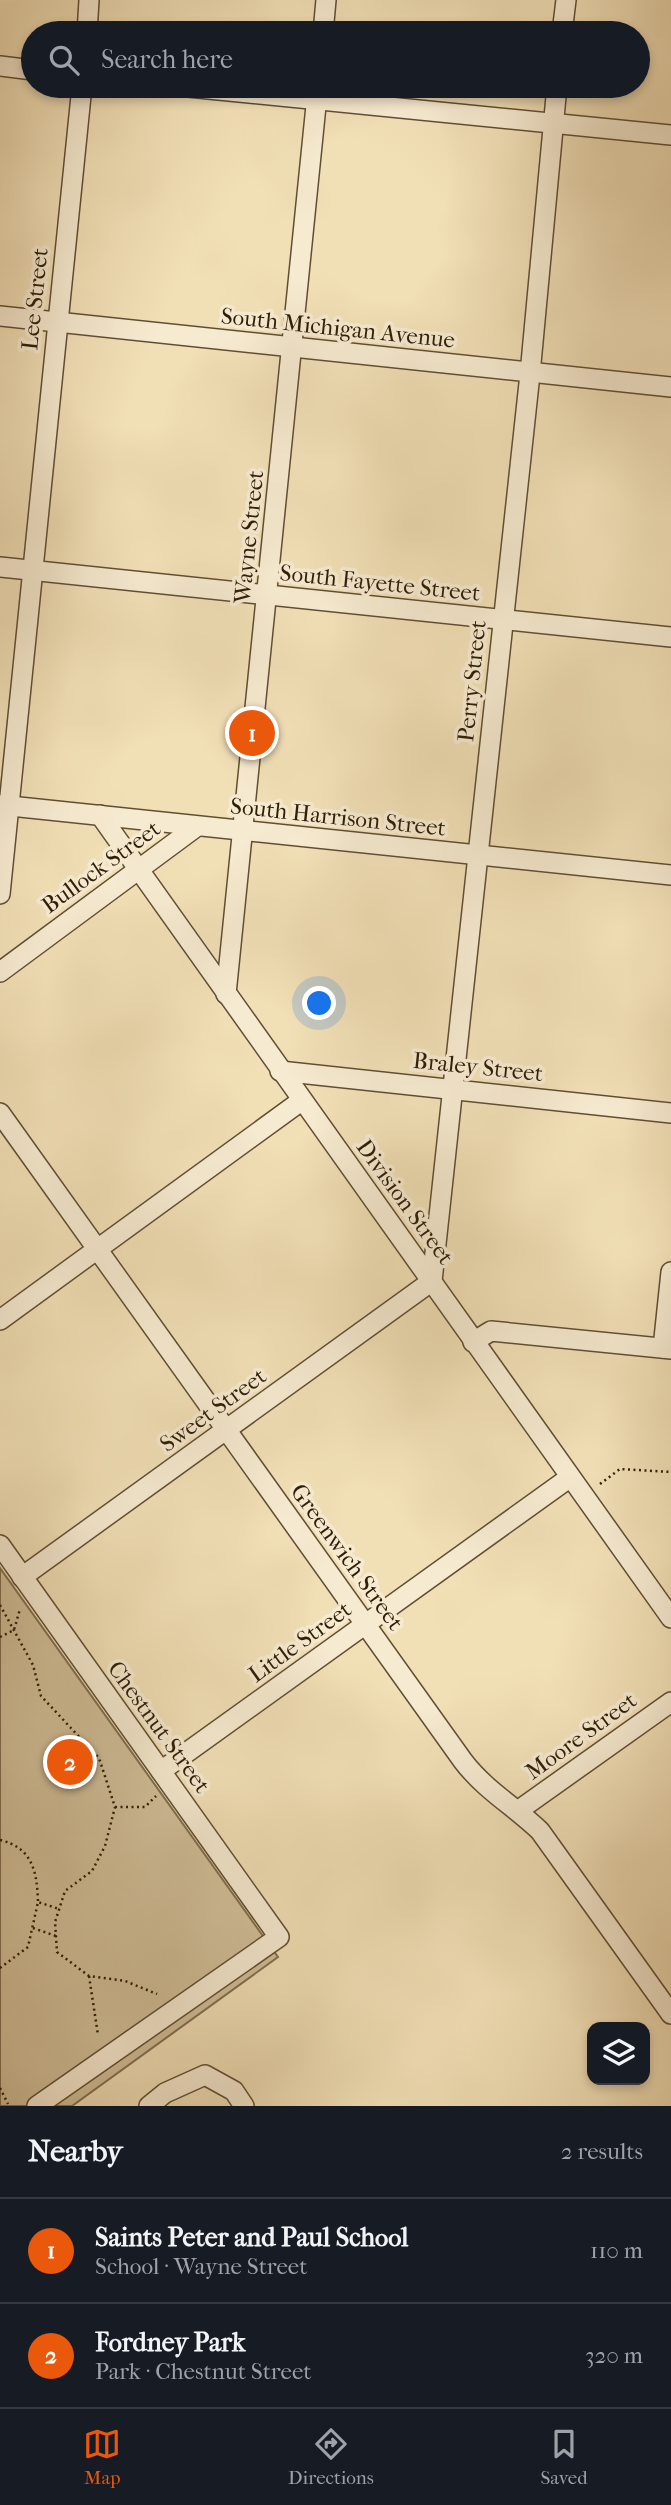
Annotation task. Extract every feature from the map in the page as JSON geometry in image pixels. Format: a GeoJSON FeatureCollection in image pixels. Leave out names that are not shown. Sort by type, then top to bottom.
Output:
{"type":"FeatureCollection","features":[{"type":"Feature","properties":{"kind":"street"},"geometry":{"type":"LineString","coordinates":[[88,21],[89,0]]}},
{"type":"Feature","properties":{"kind":"street"},"geometry":{"type":"LineString","coordinates":[[324,21],[326,0]]}},
{"type":"Feature","properties":{"kind":"street"},"geometry":{"type":"LineString","coordinates":[[563,21],[566,0]]}},
{"type":"Feature","properties":{"kind":"street"},"geometry":{"type":"LineString","coordinates":[[0,66],[21,69]]}},
{"type":"Feature","properties":{"kind":"street","name":"Lee Street"},"geometry":{"type":"LineString","coordinates":[[0,894],[4,805],[33,570],[81,98]]}},
{"type":"Feature","properties":{"kind":"street","name":"Wayne Street"},"geometry":{"type":"LineString","coordinates":[[226,994],[317,98]]}},
{"type":"Feature","properties":{"kind":"street"},"geometry":{"type":"LineString","coordinates":[[355,98],[553,124],[671,135]]}},
{"type":"Feature","properties":{"kind":"street","name":"Perry Street"},"geometry":{"type":"LineString","coordinates":[[432,1280],[530,374],[556,98]]}},
{"type":"Feature","properties":{"kind":"street","name":"South Michigan Avenue"},"geometry":{"type":"LineString","coordinates":[[0,316],[671,387]]}},
{"type":"Feature","properties":{"kind":"street","name":"South Fayette Street"},"geometry":{"type":"LineString","coordinates":[[0,567],[671,637]]}},
{"type":"Feature","properties":{"kind":"street","name":"South Harrison Street"},"geometry":{"type":"LineString","coordinates":[[4,805],[671,875]]}},
{"type":"Feature","properties":{"kind":"street","name":"Division Street"},"geometry":{"type":"LineString","coordinates":[[100,816],[139,870],[150,891],[432,1280],[569,1479],[671,1618]]}},
{"type":"Feature","properties":{"kind":"street","name":"Bullock Street"},"geometry":{"type":"LineString","coordinates":[[0,972],[196,827]]}},
{"type":"Feature","properties":{"kind":"street","name":"Braley Street"},"geometry":{"type":"LineString","coordinates":[[281,1071],[671,1113]]}},
{"type":"Feature","properties":{"kind":"street"},"geometry":{"type":"LineString","coordinates":[[0,1320],[301,1101]]}},
{"type":"Feature","properties":{"kind":"street","name":"Greenwich Street"},"geometry":{"type":"LineString","coordinates":[[0,1113],[478,1781],[499,1799],[519,1810],[540,1831],[671,2014]]}},
{"type":"Feature","properties":{"kind":"street"},"geometry":{"type":"LineString","coordinates":[[473,1342],[491,1331],[667,1349],[671,1272]]}},
{"type":"Feature","properties":{"kind":"street","name":"Sweet Street"},"geometry":{"type":"LineString","coordinates":[[22,1577],[226,1432],[432,1280]]}},
{"type":"Feature","properties":{"kind":"street","name":"Little Street"},"geometry":{"type":"LineString","coordinates":[[161,1771],[569,1479]]}},
{"type":"Feature","properties":{"kind":"street","name":"Chestnut Street"},"geometry":{"type":"LineString","coordinates":[[0,1545],[279,1937],[37,2106]]}},
{"type":"Feature","properties":{"kind":"street","name":"Moore Street"},"geometry":{"type":"LineString","coordinates":[[519,1810],[671,1702]]}},
{"type":"Feature","properties":{"kind":"street"},"geometry":{"type":"LineString","coordinates":[[149,2106],[166,2093],[205,2076],[234,2091],[244,2106]]}},
{"type":"Feature","properties":{"kind":"path"},"geometry":{"type":"LineString","coordinates":[[600,1484],[620,1469],[671,1472]]}},
{"type":"Feature","properties":{"kind":"path"},"geometry":{"type":"LineString","coordinates":[[0,1605],[33,1665],[41,1696],[100,1758],[115,1807],[105,1846],[92,1871],[65,1891],[55,1922],[57,1952],[89,1976],[125,1980],[158,1994]]}},
{"type":"Feature","properties":{"kind":"path"},"geometry":{"type":"LineString","coordinates":[[0,1637],[14,1630],[20,1609]]}},
{"type":"Feature","properties":{"kind":"path"},"geometry":{"type":"LineString","coordinates":[[115,1807],[145,1807],[158,1793]]}},
{"type":"Feature","properties":{"kind":"path"},"geometry":{"type":"LineString","coordinates":[[0,1840],[13,1843],[31,1858],[37,1879],[38,1902],[28,1947],[0,1968]]}},
{"type":"Feature","properties":{"kind":"path"},"geometry":{"type":"LineString","coordinates":[[38,1902],[59,1909]]}},
{"type":"Feature","properties":{"kind":"path"},"geometry":{"type":"LineString","coordinates":[[32,1928],[56,1936]]}},
{"type":"Feature","properties":{"kind":"path"},"geometry":{"type":"LineString","coordinates":[[89,1976],[97,2035]]}},
{"type":"Feature","properties":{"kind":"path"},"geometry":{"type":"LineString","coordinates":[[0,2088],[8,2104]]}},
{"type":"Feature","properties":{"kind":"shaded area"},"geometry":{"type":"Polygon","coordinates":[[[0,1568],[278,1957],[72,2106],[0,2106],[0,1568]]]}},
{"type":"Feature","properties":{"kind":"place","name":"Saints Peter and Paul School"},"geometry":{"type":"Point","coordinates":[252,733]}},
{"type":"Feature","properties":{"kind":"place","name":"Fordney Park"},"geometry":{"type":"Point","coordinates":[70,1762]}}]}
